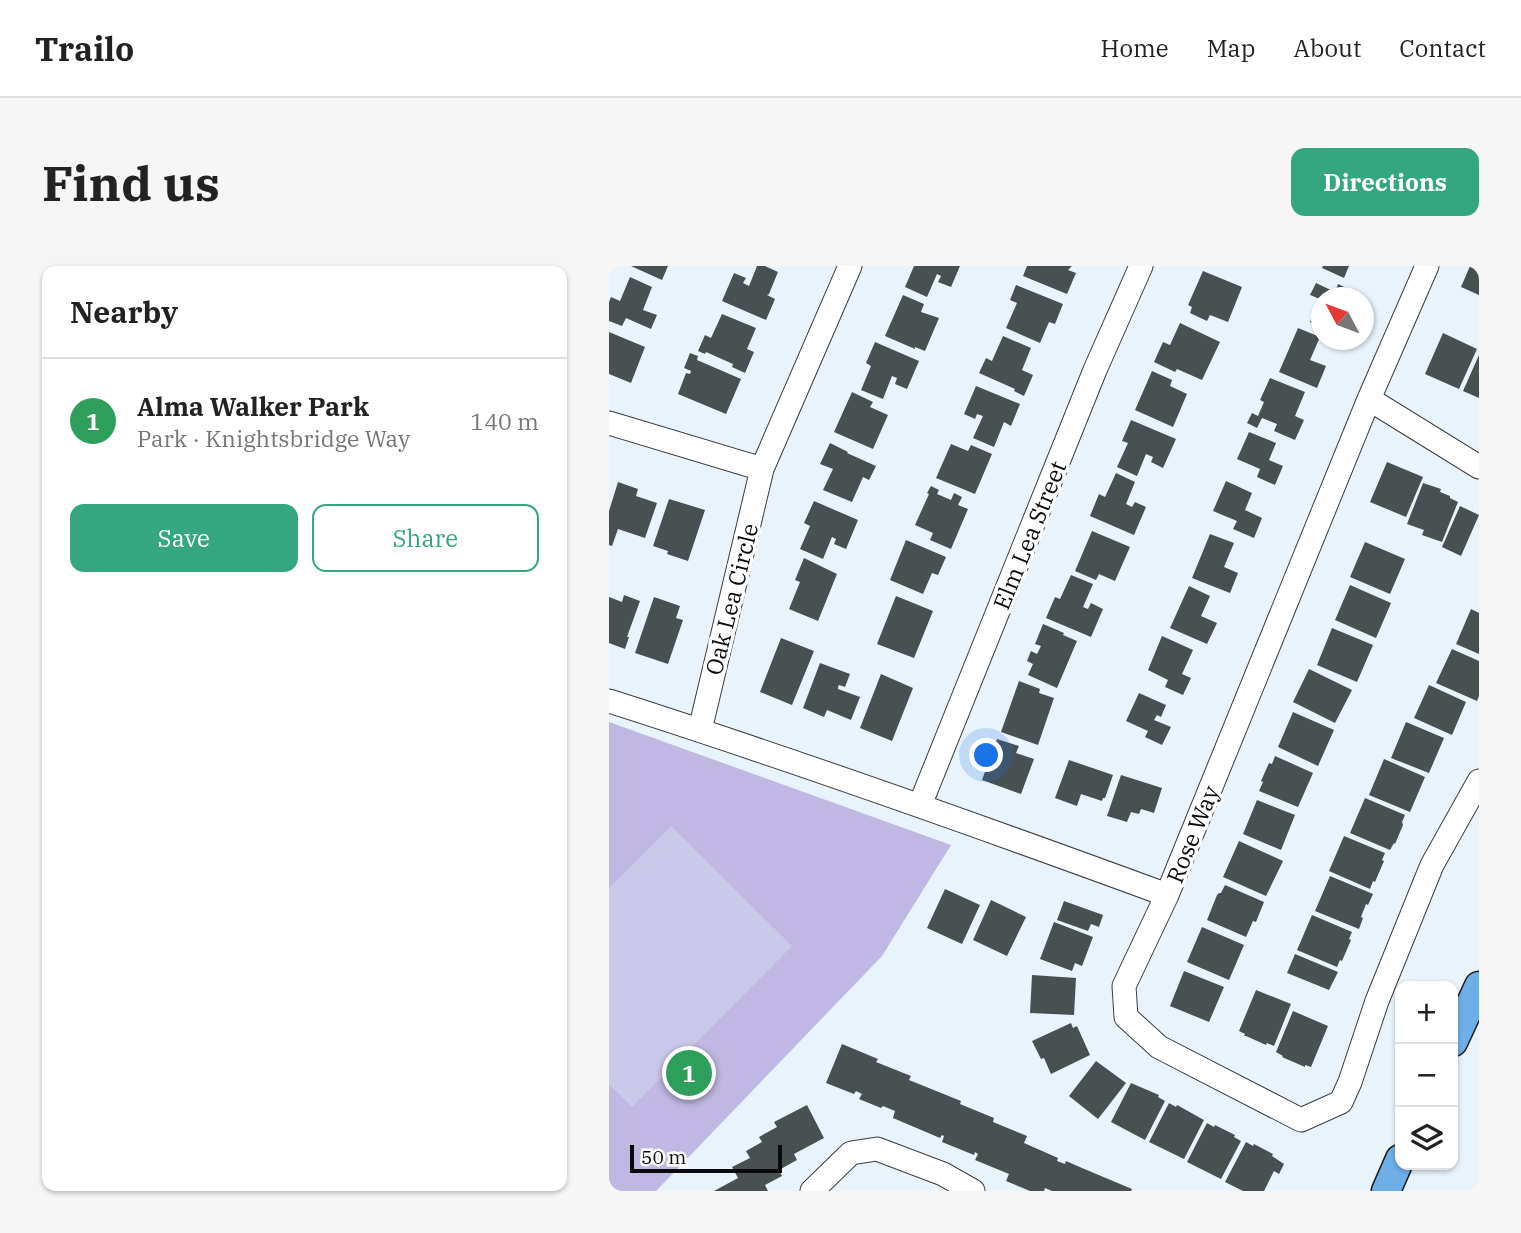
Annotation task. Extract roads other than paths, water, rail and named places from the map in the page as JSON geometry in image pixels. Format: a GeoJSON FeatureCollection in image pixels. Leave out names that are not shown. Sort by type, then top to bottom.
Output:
{"type":"FeatureCollection","features":[{"type":"Feature","properties":{"kind":"main road"},"geometry":{"type":"LineString","coordinates":[[1458,1030],[1479,986]]}},
{"type":"Feature","properties":{"kind":"main road"},"geometry":{"type":"LineString","coordinates":[[1386,1191],[1395,1170]]}},
{"type":"Feature","properties":{"kind":"street","name":"Oak Lea Circle"},"geometry":{"type":"LineString","coordinates":[[699,730],[762,469],[850,266]]}},
{"type":"Feature","properties":{"kind":"street","name":"Elm Lea Street"},"geometry":{"type":"LineString","coordinates":[[920,805],[1140,266]]}},
{"type":"Feature","properties":{"kind":"street","name":"Rose Way"},"geometry":{"type":"LineString","coordinates":[[609,701],[920,805],[1167,895],[1369,399],[1427,266]]}},
{"type":"Feature","properties":{"kind":"street"},"geometry":{"type":"LineString","coordinates":[[1369,399],[1479,467]]}},
{"type":"Feature","properties":{"kind":"street"},"geometry":{"type":"LineString","coordinates":[[609,423],[762,469]]}},
{"type":"Feature","properties":{"kind":"street"},"geometry":{"type":"LineString","coordinates":[[1167,895],[1124,986],[1126,1017],[1159,1047],[1301,1120],[1341,1102],[1377,1001],[1433,865],[1479,781]]}},
{"type":"Feature","properties":{"kind":"street"},"geometry":{"type":"LineString","coordinates":[[812,1191],[851,1153],[877,1149],[943,1174],[973,1191]]}},
{"type":"Feature","properties":{"kind":"place","name":"Alma Walker Park"},"geometry":{"type":"Point","coordinates":[689,1073]}}]}
